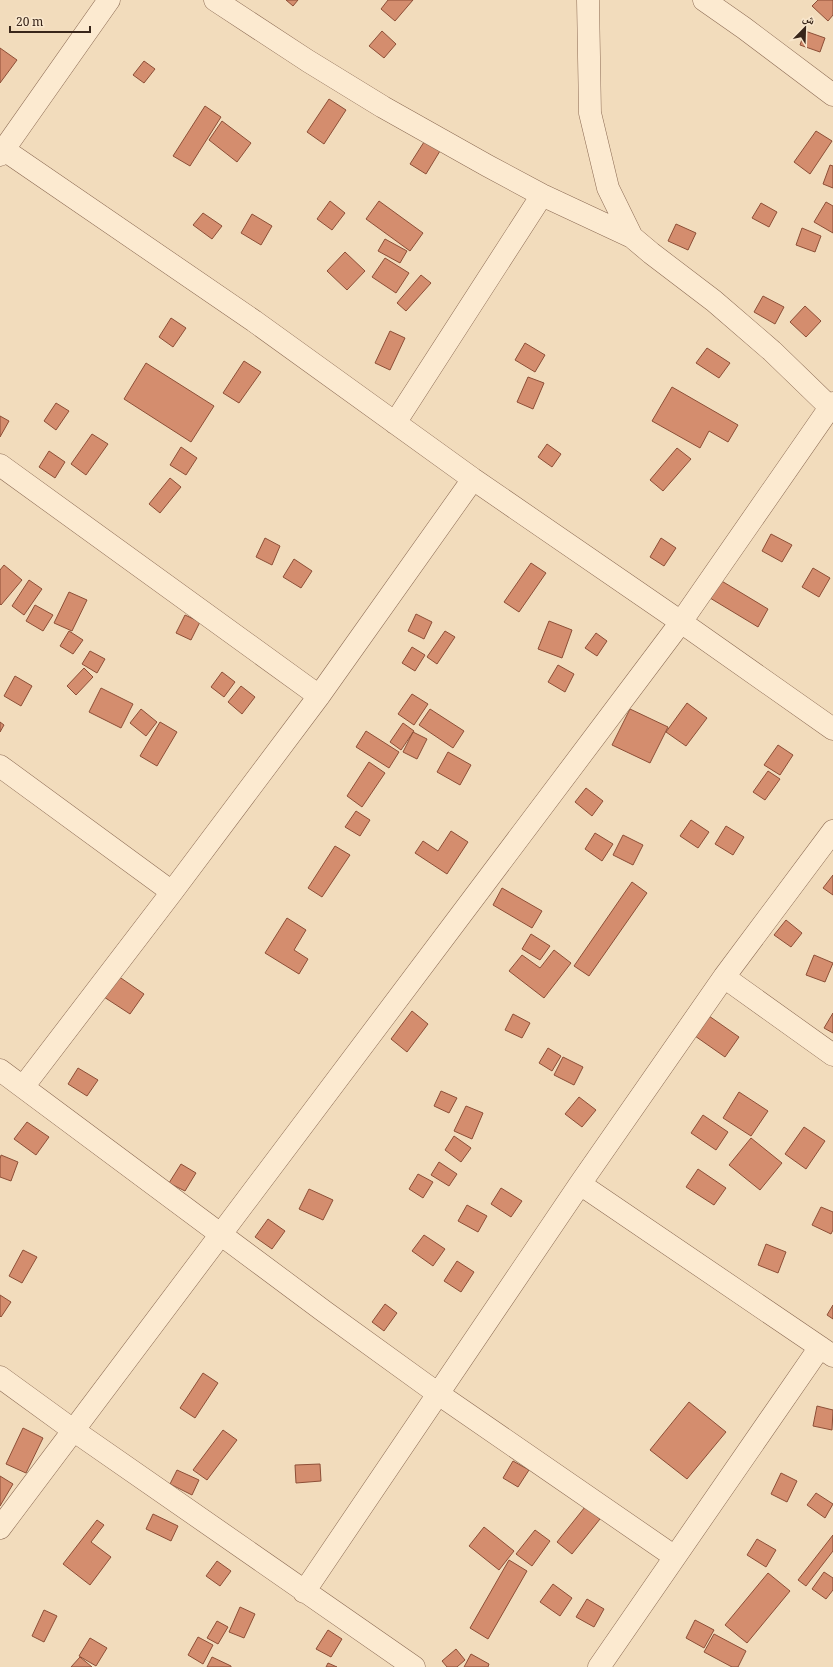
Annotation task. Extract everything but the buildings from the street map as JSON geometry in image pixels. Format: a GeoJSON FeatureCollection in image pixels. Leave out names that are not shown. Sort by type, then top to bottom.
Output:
{"type":"FeatureCollection","features":[{"type":"Feature","properties":{"kind":"street"},"geometry":{"type":"LineString","coordinates":[[109,0],[1,151],[254,321],[473,479],[833,729]]}},
{"type":"Feature","properties":{"kind":"street"},"geometry":{"type":"LineString","coordinates":[[0,1528],[681,622],[832,407],[772,351],[714,301],[651,254],[632,237],[542,195],[383,107],[308,61],[215,0]]}},
{"type":"Feature","properties":{"kind":"street"},"geometry":{"type":"LineString","coordinates":[[588,0],[590,113],[608,188],[632,237]]}},
{"type":"Feature","properties":{"kind":"street"},"geometry":{"type":"LineString","coordinates":[[704,0],[833,95]]}},
{"type":"Feature","properties":{"kind":"street"},"geometry":{"type":"LineString","coordinates":[[395,423],[542,195]]}},
{"type":"Feature","properties":{"kind":"street"},"geometry":{"type":"LineString","coordinates":[[0,465],[319,696]]}},
{"type":"Feature","properties":{"kind":"street"},"geometry":{"type":"LineString","coordinates":[[23,1088],[319,696],[473,479]]}},
{"type":"Feature","properties":{"kind":"street"},"geometry":{"type":"LineString","coordinates":[[0,766],[172,892]]}},
{"type":"Feature","properties":{"kind":"street"},"geometry":{"type":"LineString","coordinates":[[304,1592],[437,1393],[580,1184],[724,977],[833,831]]}},
{"type":"Feature","properties":{"kind":"street"},"geometry":{"type":"LineString","coordinates":[[724,977],[833,1056]]}},
{"type":"Feature","properties":{"kind":"street"},"geometry":{"type":"LineString","coordinates":[[0,1070],[219,1235],[437,1393],[675,1558]]}},
{"type":"Feature","properties":{"kind":"street"},"geometry":{"type":"LineString","coordinates":[[580,1184],[826,1351],[675,1558],[599,1667]]}},
{"type":"Feature","properties":{"kind":"street"},"geometry":{"type":"LineString","coordinates":[[0,1377],[304,1592],[414,1667]]}}]}
